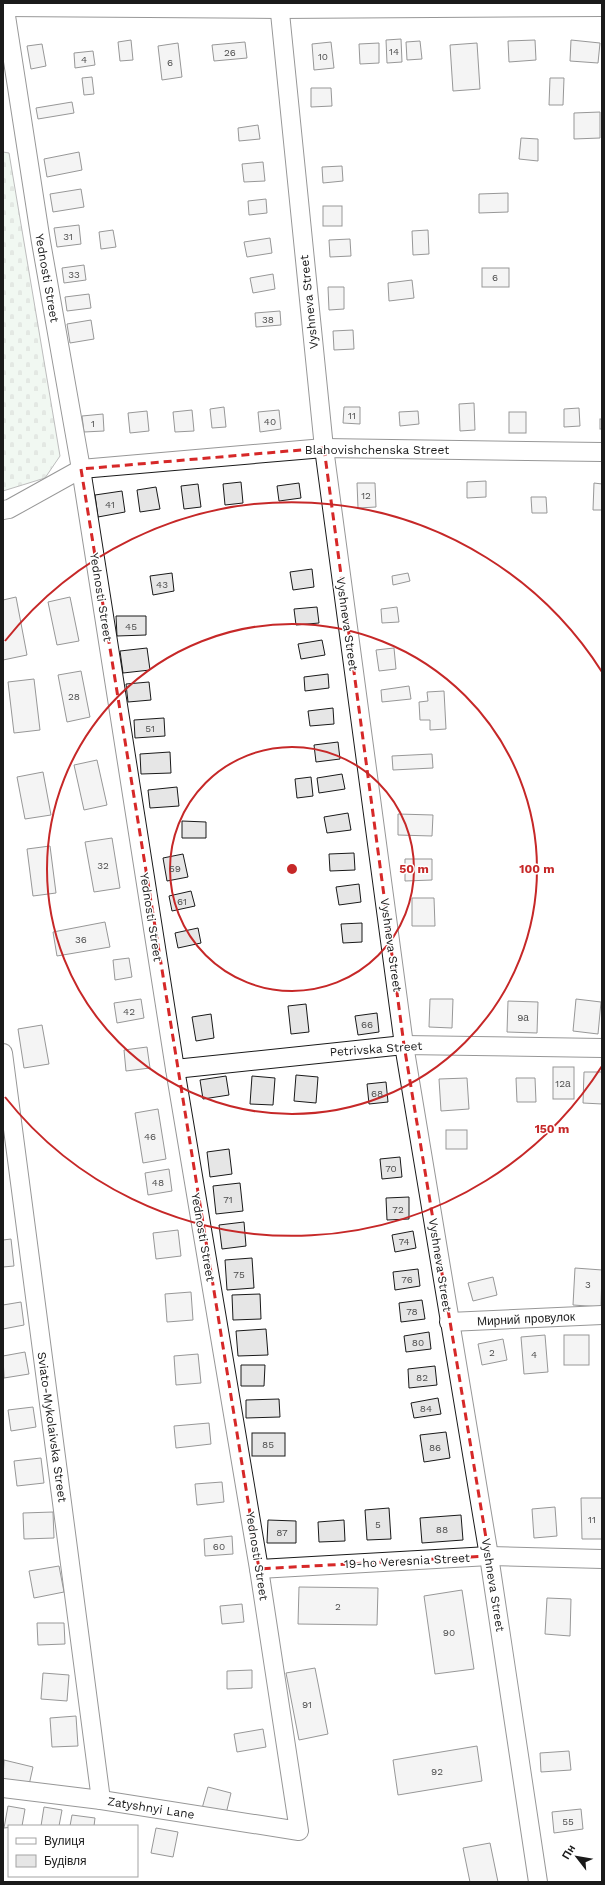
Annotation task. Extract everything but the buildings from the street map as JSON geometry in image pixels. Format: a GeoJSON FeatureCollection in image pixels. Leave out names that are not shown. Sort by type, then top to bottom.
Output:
{"type":"FeatureCollection","features":[{"type":"Feature","properties":{"kind":"street"},"geometry":{"type":"LineString","coordinates":[[4,5],[602,7]]}},
{"type":"Feature","properties":{"kind":"street","name":"Yednosti Street"},"geometry":{"type":"LineString","coordinates":[[4,5],[41,242],[81,469],[175,1069],[260,1569],[299,1831]]}},
{"type":"Feature","properties":{"kind":"street","name":"Vyshneva Street"},"geometry":{"type":"LineString","coordinates":[[279,6],[324,448],[404,1045],[489,1556],[538,1882]]}},
{"type":"Feature","properties":{"kind":"street","name":"Blahovishchenska Street"},"geometry":{"type":"LineString","coordinates":[[81,469],[324,448],[602,452]]}},
{"type":"Feature","properties":{"kind":"street"},"geometry":{"type":"LineString","coordinates":[[3,510],[9,509],[81,469]]}},
{"type":"Feature","properties":{"kind":"street","name":"Petrivska Street"},"geometry":{"type":"LineString","coordinates":[[175,1069],[404,1045],[602,1048]]}},
{"type":"Feature","properties":{"kind":"street","name":"Sviato-Mykolaivska Street"},"geometry":{"type":"LineString","coordinates":[[3,1053],[101,1800]]}},
{"type":"Feature","properties":{"kind":"street","name":"Мирний провулок"},"geometry":{"type":"LineString","coordinates":[[449,1322],[602,1315]]}},
{"type":"Feature","properties":{"kind":"street","name":"19-ho Veresnia Street"},"geometry":{"type":"LineString","coordinates":[[260,1569],[489,1556],[602,1559]]}},
{"type":"Feature","properties":{"kind":"street","name":"Zatyshnyi Lane"},"geometry":{"type":"LineString","coordinates":[[3,1788],[101,1800],[299,1831]]}},
{"type":"Feature","properties":{"kind":"highlighted area"},"geometry":{"type":"Polygon","coordinates":[[[324,448],[404,1045],[489,1556],[259,1569],[81,469],[324,448]]]}},
{"type":"Feature","properties":{"kind":"green space"},"geometry":{"type":"Polygon","coordinates":[[[3,152],[9,153],[60,456],[45,478],[3,491],[3,152]]]}}]}
